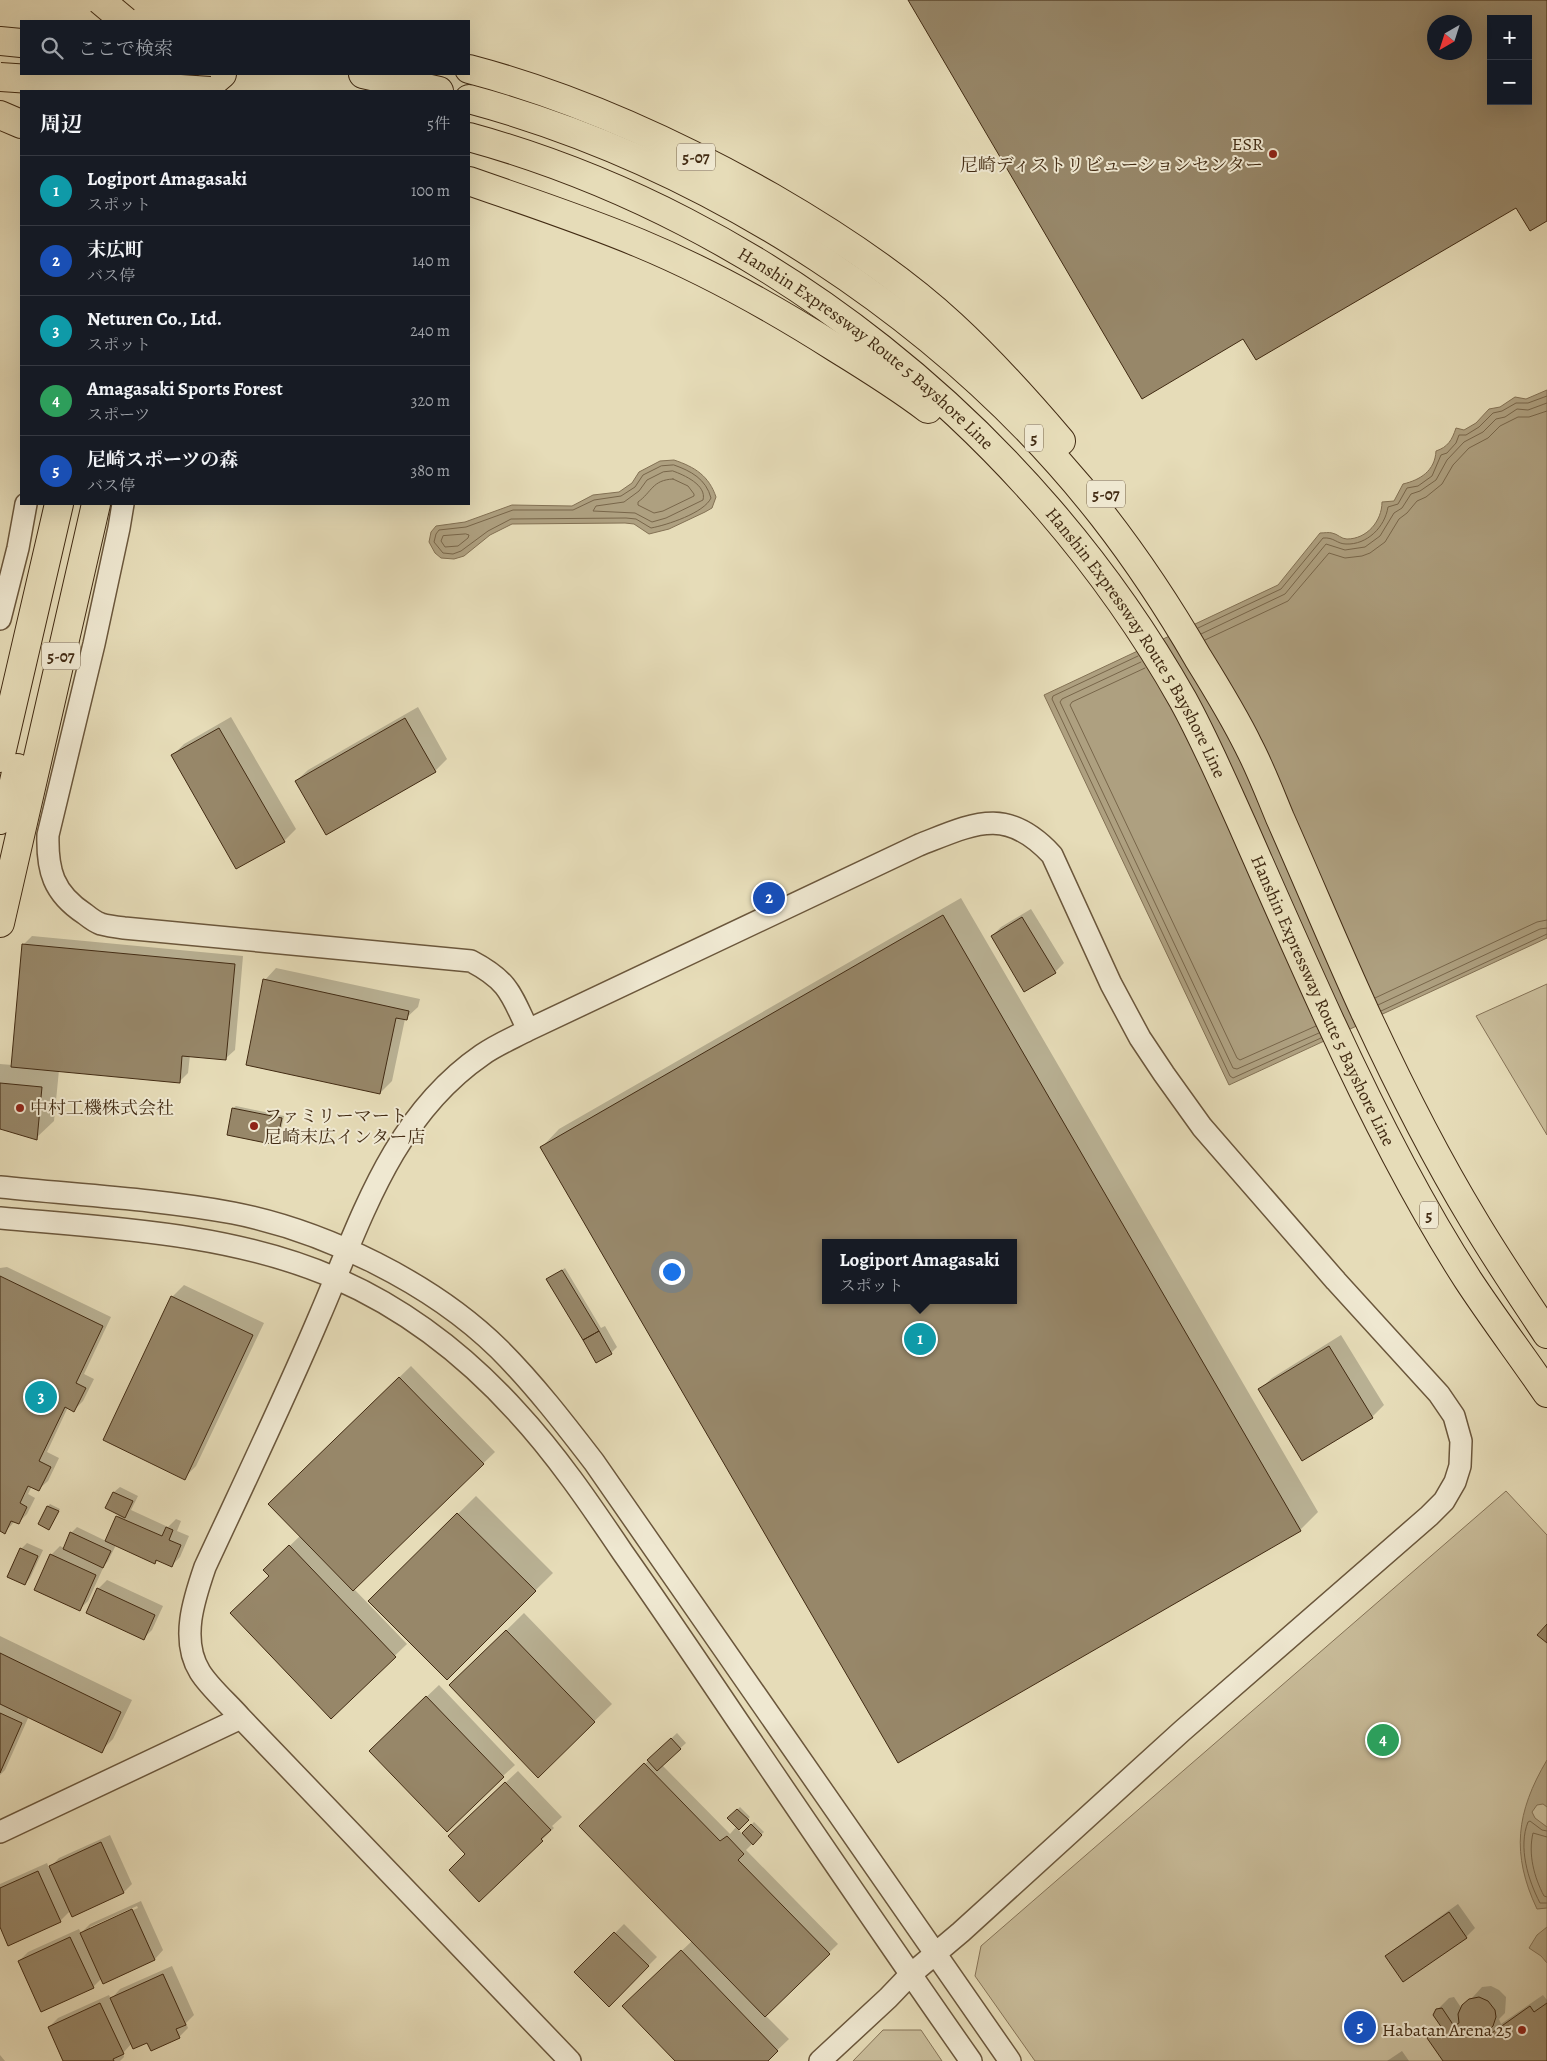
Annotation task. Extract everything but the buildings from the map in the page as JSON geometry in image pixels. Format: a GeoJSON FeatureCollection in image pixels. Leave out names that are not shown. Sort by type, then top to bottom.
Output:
{"type":"FeatureCollection","features":[{"type":"Feature","properties":{"kind":"highway"},"geometry":{"type":"LineString","coordinates":[[100,0],[124,20]]}},
{"type":"Feature","properties":{"kind":"highway"},"geometry":{"type":"LineString","coordinates":[[0,41],[20,42]]}},
{"type":"Feature","properties":{"kind":"highway","name":"5-07"},"geometry":{"type":"LineString","coordinates":[[470,70],[554,95],[616,120],[742,181],[850,246],[903,284],[952,325],[1037,413],[1118,508],[1189,615],[1224,677],[1249,746]]}},
{"type":"Feature","properties":{"kind":"highway"},"geometry":{"type":"LineString","coordinates":[[161,75],[167,90]]}},
{"type":"Feature","properties":{"kind":"highway"},"geometry":{"type":"LineString","coordinates":[[203,90],[221,75]]}},
{"type":"Feature","properties":{"kind":"highway"},"geometry":{"type":"LineString","coordinates":[[367,75],[435,90]]}},
{"type":"Feature","properties":{"kind":"highway"},"geometry":{"type":"LineString","coordinates":[[0,77],[195,90]]}},
{"type":"Feature","properties":{"kind":"highway","name":"Hanshin Expressway Route 5 Bayshore Line"},"geometry":{"type":"LineString","coordinates":[[470,99],[553,126],[617,151],[732,206],[786,237],[842,274],[952,359],[1004,406],[1054,459],[1101,513],[1143,570],[1178,623],[1249,746],[1365,1012],[1404,1092],[1472,1218],[1547,1334]]}},
{"type":"Feature","properties":{"kind":"highway"},"geometry":{"type":"LineString","coordinates":[[0,115],[20,124]]}},
{"type":"Feature","properties":{"kind":"highway","name":"Hanshin Expressway Route 5 Bayshore Line"},"geometry":{"type":"LineString","coordinates":[[470,137],[536,158],[657,208],[714,237],[767,268],[872,342],[923,384],[1022,479],[1072,535],[1112,589],[1182,699],[1214,760],[1331,1024],[1405,1174],[1468,1280],[1547,1393]]}},
{"type":"Feature","properties":{"kind":"highway"},"geometry":{"type":"LineString","coordinates":[[470,181],[639,243],[704,272],[757,300],[875,372],[923,405],[973,444],[1072,535]]}},
{"type":"Feature","properties":{"kind":"highway","name":"5-07"},"geometry":{"type":"LineString","coordinates":[[0,758],[59,505]]}},
{"type":"Feature","properties":{"kind":"highway","name":"5-07"},"geometry":{"type":"LineString","coordinates":[[0,923],[12,811],[77,505]]}},
{"type":"Feature","properties":{"kind":"highway","name":"5-07"},"geometry":{"type":"LineString","coordinates":[[71,614],[96,505]]}},
{"type":"Feature","properties":{"kind":"highway","name":"5-07"},"geometry":{"type":"LineString","coordinates":[[12,811],[71,614],[107,505]]}},
{"type":"Feature","properties":{"kind":"street"},"geometry":{"type":"LineString","coordinates":[[0,619],[18,548],[26,505]]}},
{"type":"Feature","properties":{"kind":"street"},"geometry":{"type":"LineString","coordinates":[[122,505],[119,528],[94,644],[48,834],[48,859],[52,877],[63,896],[78,910],[99,924],[124,928],[471,961],[491,972],[504,984],[528,1030]]}},
{"type":"Feature","properties":{"kind":"street"},"geometry":{"type":"LineString","coordinates":[[570,2061],[241,1718],[200,1672],[191,1653],[190,1629],[194,1599],[206,1567],[321,1314],[346,1250],[396,1147],[410,1125],[450,1081],[483,1054],[528,1030],[919,846],[964,828],[983,823],[1005,824],[1024,830],[1040,842],[1052,855],[1112,984],[1140,1038],[1196,1119],[1336,1281],[1439,1394],[1454,1416],[1461,1441],[1460,1466],[1455,1482],[1444,1500],[1429,1516],[1182,1731],[935,1954],[910,1974],[888,1998],[820,2061]]}},
{"type":"Feature","properties":{"kind":"street"},"geometry":{"type":"LineString","coordinates":[[0,1187],[192,1207],[281,1225],[382,1266],[448,1307],[498,1348],[542,1395],[594,1462],[906,1914],[1010,2061]]}},
{"type":"Feature","properties":{"kind":"street"},"geometry":{"type":"LineString","coordinates":[[0,1218],[188,1238],[260,1252],[335,1278],[369,1295],[426,1330],[464,1361],[516,1411],[575,1483],[971,2061]]}},
{"type":"Feature","properties":{"kind":"street"},"geometry":{"type":"LineString","coordinates":[[0,1832],[241,1718]]}},
{"type":"Feature","properties":{"kind":"shaded area"},"geometry":{"type":"Polygon","coordinates":[[[1547,984],[1547,1135],[1476,1016],[1547,984]]]}},
{"type":"Feature","properties":{"kind":"shaded area"},"geometry":{"type":"Polygon","coordinates":[[[1506,1491],[1547,1535],[1547,2061],[1035,2061],[975,1976],[981,1946],[1506,1491]]]}},
{"type":"Feature","properties":{"kind":"shaded area"},"geometry":{"type":"Polygon","coordinates":[[[883,2030],[921,2030],[942,2061],[853,2061],[883,2030]]]}},
{"type":"Feature","properties":{"kind":"water"},"geometry":{"type":"Polygon","coordinates":[[[1547,390],[1547,938],[1229,1085],[1044,695],[1278,585],[1320,533],[1336,534],[1347,539],[1361,536],[1372,528],[1376,522],[1382,502],[1394,501],[1403,484],[1421,477],[1430,469],[1436,451],[1449,443],[1456,428],[1464,430],[1476,423],[1489,409],[1500,407],[1515,397],[1526,399],[1547,390]]]}},
{"type":"Feature","properties":{"kind":"water"},"geometry":{"type":"Polygon","coordinates":[[[674,460],[700,473],[709,483],[716,497],[712,508],[669,529],[649,534],[634,524],[625,523],[512,524],[490,535],[464,556],[454,559],[441,558],[435,553],[429,542],[431,532],[436,526],[465,522],[512,505],[572,506],[593,495],[619,492],[632,483],[639,472],[660,461],[674,460]]]}},
{"type":"Feature","properties":{"kind":"water"},"geometry":{"type":"Polygon","coordinates":[[[1547,1760],[1547,1807],[1543,1804],[1537,1805],[1532,1812],[1535,1818],[1547,1827],[1547,1908],[1537,1909],[1523,1870],[1521,1833],[1523,1815],[1529,1797],[1547,1760]]]}},
{"type":"Feature","properties":{"kind":"water"},"geometry":{"type":"Polygon","coordinates":[[[1547,1927],[1547,1963],[1541,1956],[1529,1948],[1537,1935],[1547,1927]]]}},
{"type":"Feature","properties":{"kind":"place","name":"ESR 尼崎ディストリビューションセンター"},"geometry":{"type":"Point","coordinates":[1273,154]}},
{"type":"Feature","properties":{"kind":"place","name":"末広町"},"geometry":{"type":"Point","coordinates":[769,898]}},
{"type":"Feature","properties":{"kind":"place","name":"中村工機株式会社"},"geometry":{"type":"Point","coordinates":[20,1108]}},
{"type":"Feature","properties":{"kind":"place","name":"ファミリーマート 尼崎末広インター店"},"geometry":{"type":"Point","coordinates":[254,1126]}},
{"type":"Feature","properties":{"kind":"place","name":"Logiport Amagasaki"},"geometry":{"type":"Point","coordinates":[920,1339]}},
{"type":"Feature","properties":{"kind":"place","name":"Neturen Co., Ltd."},"geometry":{"type":"Point","coordinates":[41,1397]}},
{"type":"Feature","properties":{"kind":"place","name":"Amagasaki Sports Forest"},"geometry":{"type":"Point","coordinates":[1383,1740]}},
{"type":"Feature","properties":{"kind":"place","name":"尼崎スポーツの森"},"geometry":{"type":"Point","coordinates":[1360,2027]}},
{"type":"Feature","properties":{"kind":"place","name":"Habatan Arena 25"},"geometry":{"type":"Point","coordinates":[1522,2030]}}]}
